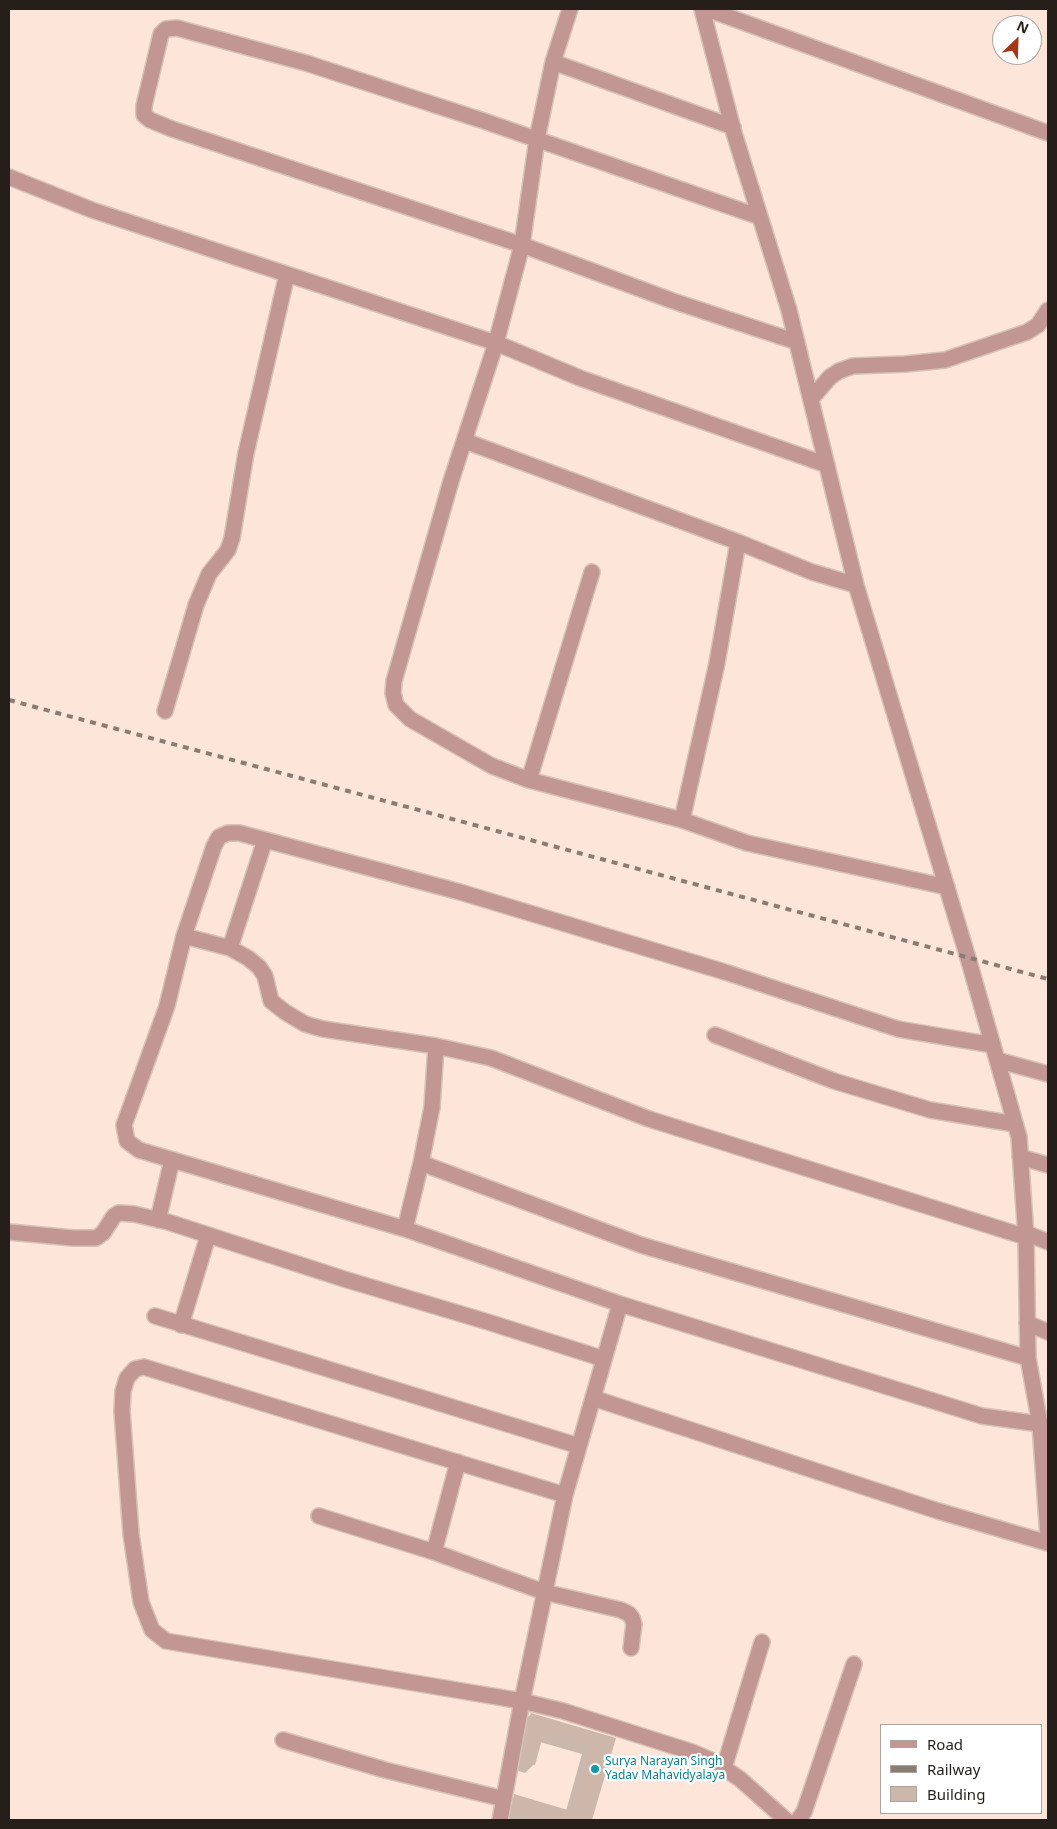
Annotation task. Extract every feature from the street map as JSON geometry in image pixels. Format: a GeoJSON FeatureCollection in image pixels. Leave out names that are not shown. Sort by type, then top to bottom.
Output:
{"type":"FeatureCollection","features":[{"type":"Feature","properties":{"kind":"street"},"geometry":{"type":"LineString","coordinates":[[570,9],[553,62],[538,140],[522,245],[496,343],[464,440],[394,681],[392,693],[396,705],[410,719],[492,766],[529,780],[682,820],[747,844],[947,887]]}},
{"type":"Feature","properties":{"kind":"street"},"geometry":{"type":"LineString","coordinates":[[702,9],[733,127],[789,310],[856,585],[947,887],[1019,1137],[1026,1235],[1028,1358],[1040,1424],[1048,1536]]}},
{"type":"Feature","properties":{"kind":"street"},"geometry":{"type":"LineString","coordinates":[[707,9],[1048,133]]}},
{"type":"Feature","properties":{"kind":"street"},"geometry":{"type":"LineString","coordinates":[[760,216],[306,63],[177,28],[166,29],[161,34],[144,106],[144,114],[150,120],[172,129],[522,245],[673,301],[797,342]]}},
{"type":"Feature","properties":{"kind":"street"},"geometry":{"type":"LineString","coordinates":[[553,62],[733,127]]}},
{"type":"Feature","properties":{"kind":"street"},"geometry":{"type":"LineString","coordinates":[[9,177],[92,210],[496,343],[580,378],[827,466]]}},
{"type":"Feature","properties":{"kind":"street"},"geometry":{"type":"LineString","coordinates":[[165,711],[196,605],[209,574],[228,550],[232,538],[246,453],[287,274]]}},
{"type":"Feature","properties":{"kind":"street"},"geometry":{"type":"LineString","coordinates":[[811,399],[830,377],[840,370],[853,366],[945,360],[1027,332],[1038,325],[1048,310]]}},
{"type":"Feature","properties":{"kind":"street"},"geometry":{"type":"LineString","coordinates":[[464,440],[738,542],[812,572],[856,585]]}},
{"type":"Feature","properties":{"kind":"street"},"geometry":{"type":"LineString","coordinates":[[682,820],[717,663],[738,542]]}},
{"type":"Feature","properties":{"kind":"street"},"geometry":{"type":"LineString","coordinates":[[529,780],[592,572]]}},
{"type":"Feature","properties":{"kind":"street"},"geometry":{"type":"LineString","coordinates":[[993,1045],[898,1029],[725,972],[460,892],[239,833],[228,833],[220,837],[214,846],[184,936],[167,1006],[124,1125],[127,1141],[139,1150],[404,1229],[620,1304],[982,1416],[1040,1424]]}},
{"type":"Feature","properties":{"kind":"street"},"geometry":{"type":"LineString","coordinates":[[230,948],[265,840]]}},
{"type":"Feature","properties":{"kind":"street"},"geometry":{"type":"LineString","coordinates":[[184,936],[230,948],[248,958],[259,967],[265,976],[271,1001],[305,1024],[323,1029],[436,1046],[491,1058],[649,1119],[1048,1242]]}},
{"type":"Feature","properties":{"kind":"street"},"geometry":{"type":"LineString","coordinates":[[715,1035],[834,1081],[930,1110],[1015,1124]]}},
{"type":"Feature","properties":{"kind":"street"},"geometry":{"type":"LineString","coordinates":[[404,1229],[421,1164],[432,1106],[436,1046]]}},
{"type":"Feature","properties":{"kind":"street"},"geometry":{"type":"LineString","coordinates":[[997,1060],[1048,1074]]}},
{"type":"Feature","properties":{"kind":"street"},"geometry":{"type":"LineString","coordinates":[[1020,1157],[1048,1165]]}},
{"type":"Feature","properties":{"kind":"street"},"geometry":{"type":"LineString","coordinates":[[158,1220],[172,1160]]}},
{"type":"Feature","properties":{"kind":"street"},"geometry":{"type":"LineString","coordinates":[[421,1164],[641,1246],[1028,1358]]}},
{"type":"Feature","properties":{"kind":"street"},"geometry":{"type":"LineString","coordinates":[[9,1232],[73,1238],[96,1238],[103,1234],[114,1216],[119,1213],[134,1214],[604,1359]]}},
{"type":"Feature","properties":{"kind":"street"},"geometry":{"type":"LineString","coordinates":[[181,1325],[208,1236]]}},
{"type":"Feature","properties":{"kind":"street"},"geometry":{"type":"LineString","coordinates":[[500,1820],[522,1701],[565,1495],[620,1304]]}},
{"type":"Feature","properties":{"kind":"street"},"geometry":{"type":"LineString","coordinates":[[155,1316],[579,1446]]}},
{"type":"Feature","properties":{"kind":"street"},"geometry":{"type":"LineString","coordinates":[[1027,1323],[1048,1332]]}},
{"type":"Feature","properties":{"kind":"street"},"geometry":{"type":"LineString","coordinates":[[565,1495],[144,1367],[135,1369],[127,1378],[123,1391],[122,1411],[132,1534],[141,1602],[152,1630],[166,1641],[522,1701],[563,1711],[692,1752],[724,1768],[740,1779],[786,1820]]}},
{"type":"Feature","properties":{"kind":"street"},"geometry":{"type":"LineString","coordinates":[[593,1398],[938,1511],[1048,1543]]}},
{"type":"Feature","properties":{"kind":"street"},"geometry":{"type":"LineString","coordinates":[[434,1552],[458,1462]]}},
{"type":"Feature","properties":{"kind":"street"},"geometry":{"type":"LineString","coordinates":[[319,1516],[434,1552],[544,1592],[621,1610],[632,1618],[634,1624],[631,1648]]}},
{"type":"Feature","properties":{"kind":"street"},"geometry":{"type":"LineString","coordinates":[[724,1768],[762,1642]]}},
{"type":"Feature","properties":{"kind":"street"},"geometry":{"type":"LineString","coordinates":[[798,1820],[804,1812],[854,1664]]}},
{"type":"Feature","properties":{"kind":"street"},"geometry":{"type":"LineString","coordinates":[[283,1740],[384,1770],[504,1799]]}},
{"type":"Feature","properties":{"kind":"building","name":"Surya Narayan Singh Yadav Mahavidyalaya"},"geometry":{"type":"Polygon","coordinates":[[[531,1713],[616,1738],[592,1820],[538,1820],[511,1812],[514,1794],[571,1811],[590,1745],[544,1732],[535,1765],[521,1761],[531,1713]]]}},
{"type":"Feature","properties":{"kind":"railway"},"geometry":{"type":"LineString","coordinates":[[9,700],[1048,979]]}},
{"type":"Feature","properties":{"kind":"place","name":"Surya Narayan Singh Yadav Mahavidyalaya"},"geometry":{"type":"Point","coordinates":[595,1769]}}]}
